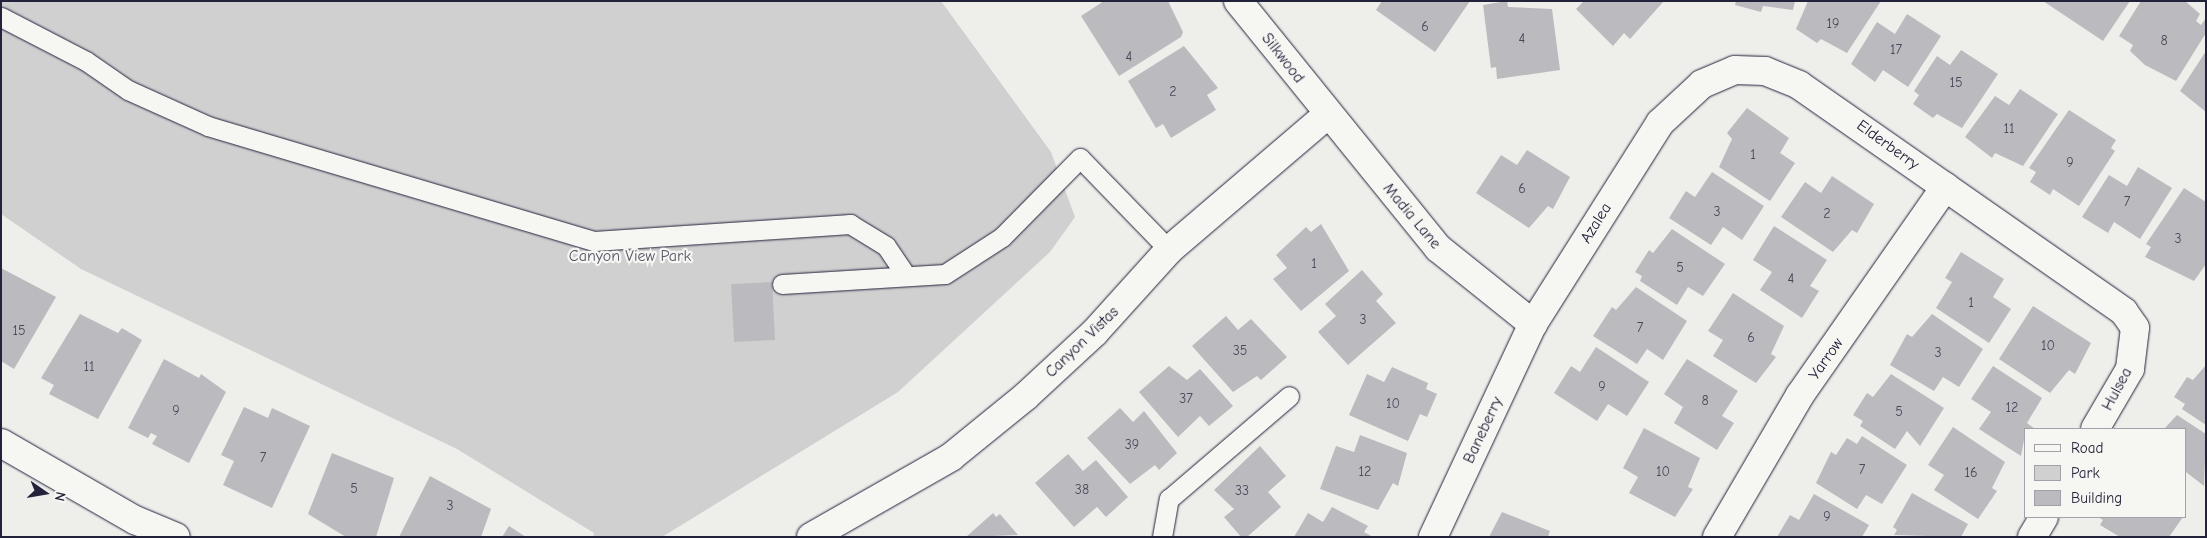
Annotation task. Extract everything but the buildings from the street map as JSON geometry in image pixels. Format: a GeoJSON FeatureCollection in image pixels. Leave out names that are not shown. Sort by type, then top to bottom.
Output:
{"type":"FeatureCollection","features":[{"type":"Feature","properties":{"kind":"street","name":"Silkwood"},"geometry":{"type":"LineString","coordinates":[[1238,1],[1328,114]]}},
{"type":"Feature","properties":{"kind":"street","name":"Elderberry"},"geometry":{"type":"LineString","coordinates":[[1660,123],[1702,84],[1735,70],[1765,71],[1799,85],[2107,298]]}},
{"type":"Feature","properties":{"kind":"street","name":"Canyon Vistas"},"geometry":{"type":"LineString","coordinates":[[811,537],[951,457],[1096,332],[1170,250],[1328,114]]}},
{"type":"Feature","properties":{"kind":"street","name":"Madia Lane"},"geometry":{"type":"LineString","coordinates":[[1328,114],[1438,248],[1533,324]]}},
{"type":"Feature","properties":{"kind":"street","name":"Azalea"},"geometry":{"type":"LineString","coordinates":[[1533,324],[1660,123]]}},
{"type":"Feature","properties":{"kind":"street","name":"Yarrow"},"geometry":{"type":"LineString","coordinates":[[1716,537],[1800,395],[1945,187]]}},
{"type":"Feature","properties":{"kind":"street","name":"Hulsea"},"geometry":{"type":"LineString","coordinates":[[2096,428],[2130,369],[2135,347],[2135,328],[2107,298]]}},
{"type":"Feature","properties":{"kind":"street","name":"Baneberry"},"geometry":{"type":"LineString","coordinates":[[1433,537],[1533,324]]}},
{"type":"Feature","properties":{"kind":"street"},"geometry":{"type":"LineString","coordinates":[[1,443],[135,520],[176,537]]}},
{"type":"Feature","properties":{"kind":"street"},"geometry":{"type":"LineString","coordinates":[[2032,537],[2043,518]]}},
{"type":"Feature","properties":{"kind":"lane"},"geometry":{"type":"LineString","coordinates":[[1,17],[86,61],[128,90],[208,126],[594,242],[850,224],[886,246],[906,276]]}},
{"type":"Feature","properties":{"kind":"lane"},"geometry":{"type":"LineString","coordinates":[[782,284],[945,274],[1002,237],[1080,158],[1170,250]]}},
{"type":"Feature","properties":{"kind":"lane"},"geometry":{"type":"LineString","coordinates":[[1162,537],[1169,499],[1289,396]]}},
{"type":"Feature","properties":{"kind":"green space","name":"Canyon View Park"},"geometry":{"type":"Polygon","coordinates":[[[1,1],[941,1],[1051,152],[1075,217],[1050,252],[898,392],[662,537],[593,537],[594,533],[457,449],[81,269],[1,214],[1,1]]]}}]}
